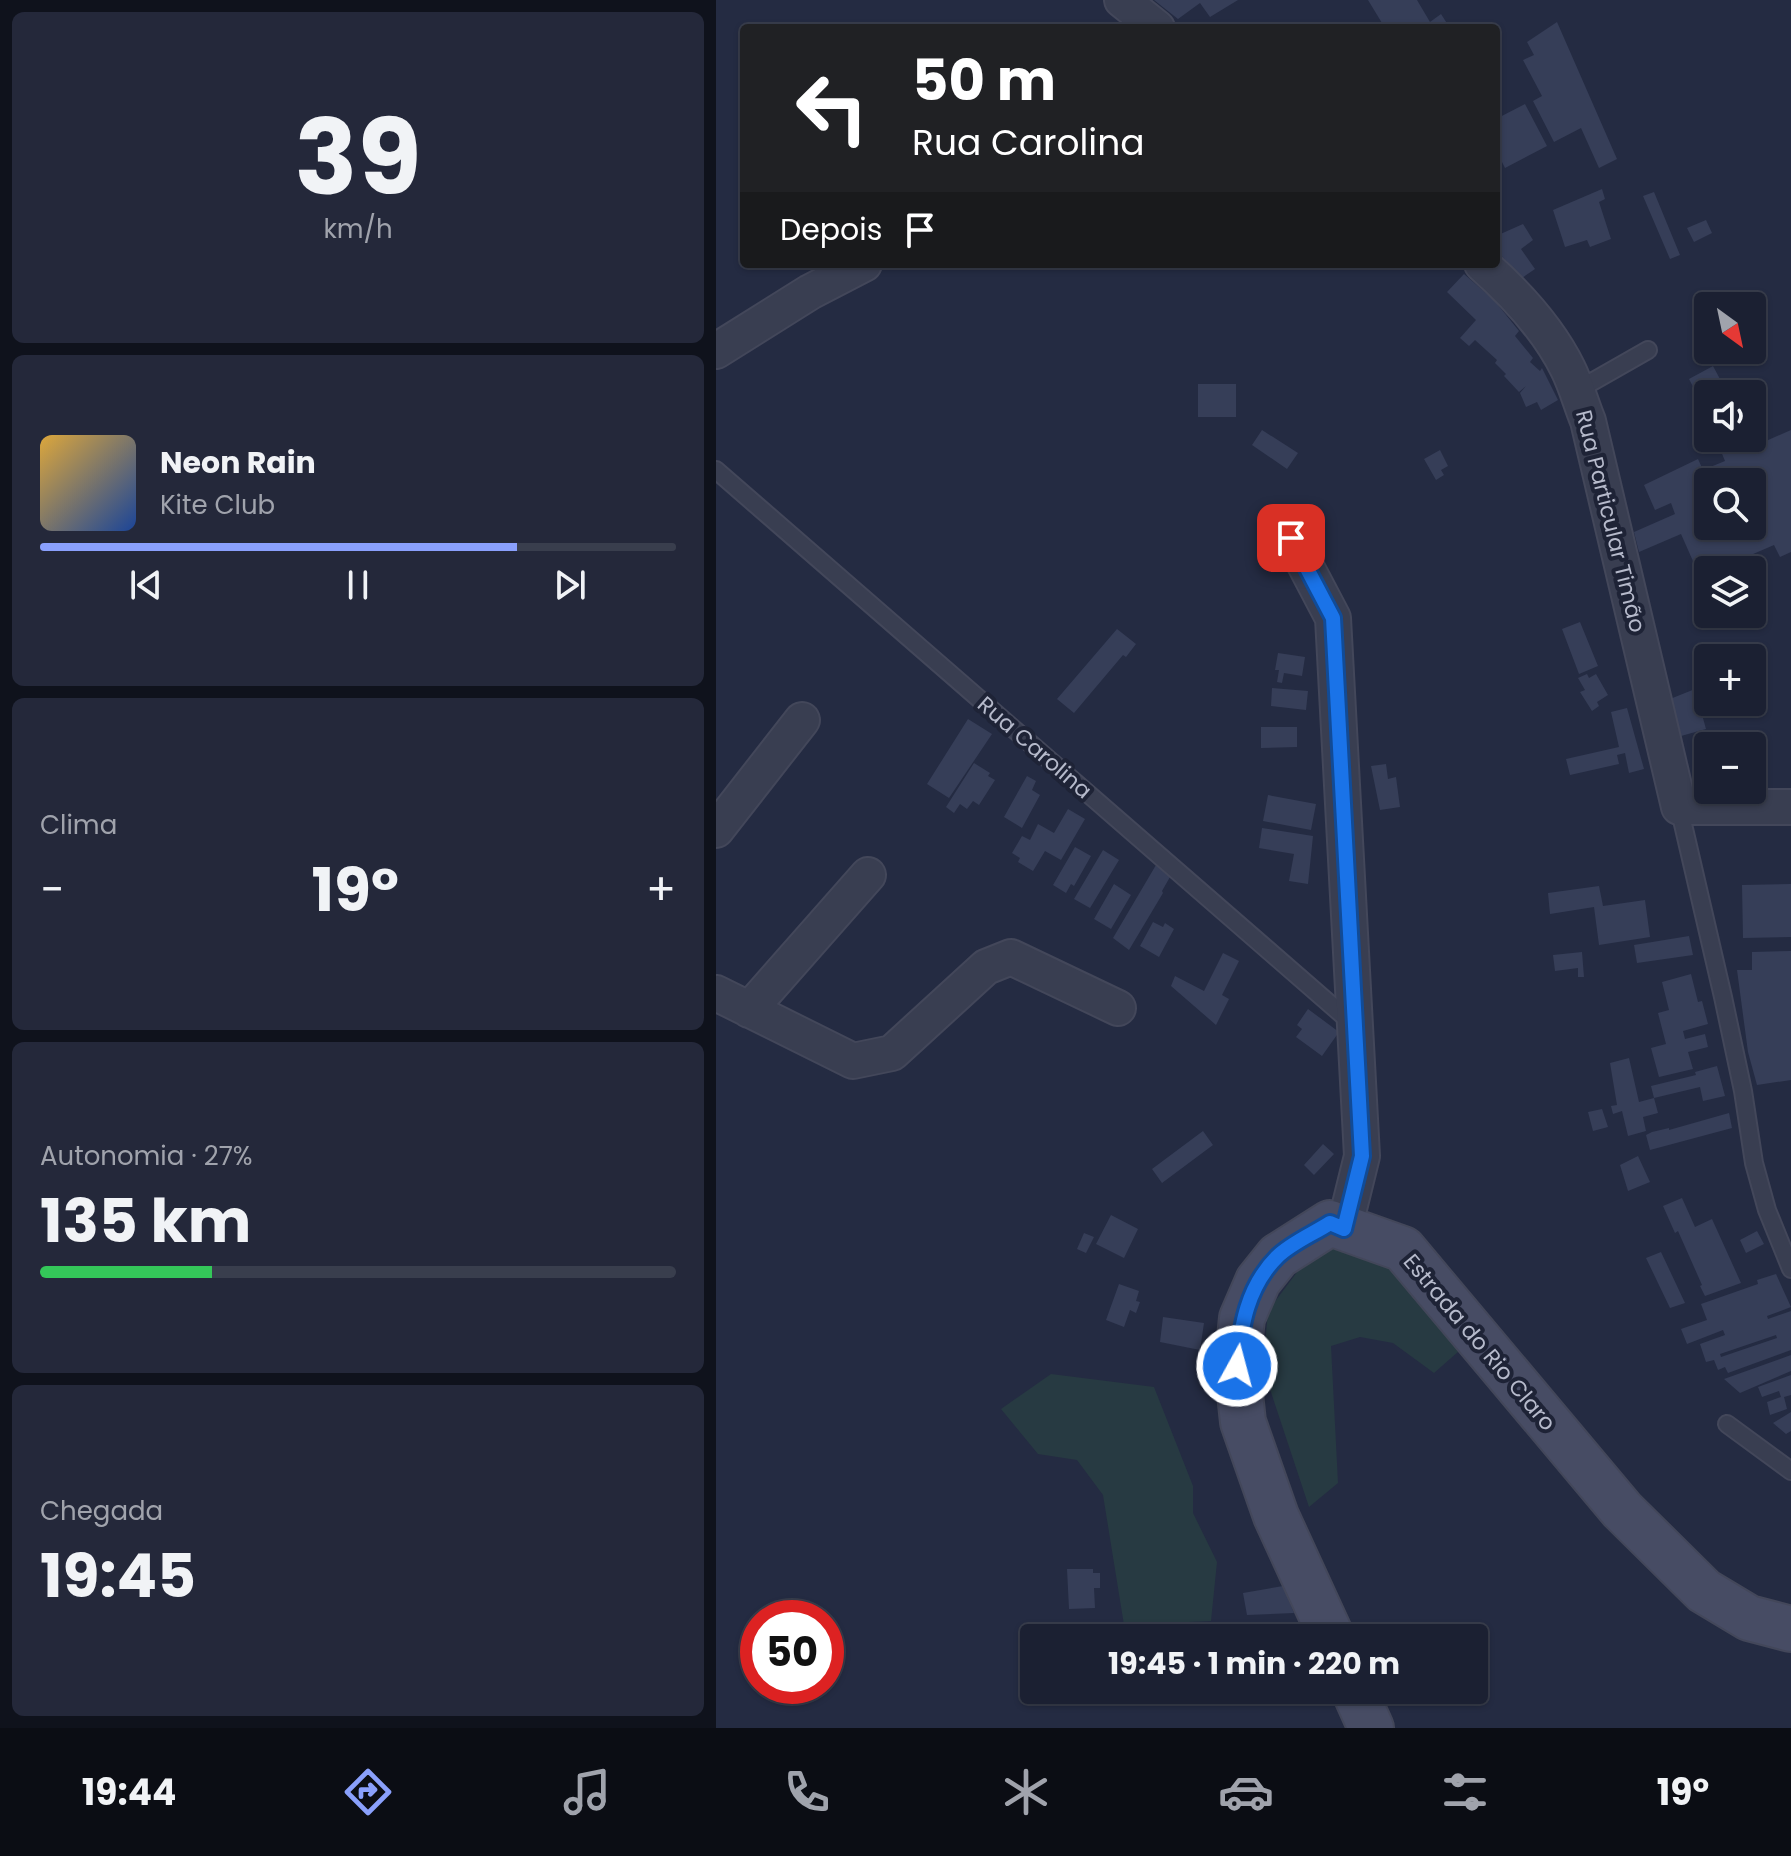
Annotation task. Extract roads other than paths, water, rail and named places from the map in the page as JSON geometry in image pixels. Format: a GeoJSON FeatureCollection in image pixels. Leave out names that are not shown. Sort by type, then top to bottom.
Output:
{"type":"FeatureCollection","features":[{"type":"Feature","properties":{"kind":"main road"},"geometry":{"type":"LineString","coordinates":[[1326,1624],[1276,1516],[1247,1436],[1237,1366],[1242,1318],[1258,1281],[1278,1256],[1330,1223],[1344,1229]]}},
{"type":"Feature","properties":{"kind":"main road","name":"Estrada do Rio Claro"},"geometry":{"type":"LineString","coordinates":[[1344,1229],[1403,1249],[1622,1510],[1704,1591],[1749,1618],[1791,1629]]}},
{"type":"Feature","properties":{"kind":"main road"},"geometry":{"type":"LineString","coordinates":[[1360,1704],[1371,1728]]}},
{"type":"Feature","properties":{"kind":"street"},"geometry":{"type":"LineString","coordinates":[[1122,0],[1152,24]]}},
{"type":"Feature","properties":{"kind":"street"},"geometry":{"type":"LineString","coordinates":[[716,351],[810,292],[856,268]]}},
{"type":"Feature","properties":{"kind":"street","name":"Rua Particular Timão"},"geometry":{"type":"LineString","coordinates":[[1486,268],[1509,288],[1541,325],[1568,369],[1588,421],[1679,807]]}},
{"type":"Feature","properties":{"kind":"street"},"geometry":{"type":"LineString","coordinates":[[1291,538],[1333,618],[1362,1156],[1344,1229]]}},
{"type":"Feature","properties":{"kind":"street"},"geometry":{"type":"LineString","coordinates":[[716,830],[802,720]]}},
{"type":"Feature","properties":{"kind":"street"},"geometry":{"type":"LineString","coordinates":[[1679,807],[1791,807]]}},
{"type":"Feature","properties":{"kind":"street"},"geometry":{"type":"LineString","coordinates":[[749,1010],[868,875]]}},
{"type":"Feature","properties":{"kind":"street"},"geometry":{"type":"LineString","coordinates":[[716,993],[853,1061],[892,1053],[986,967],[1011,957],[1118,1008]]}},
{"type":"Feature","properties":{"kind":"lane"},"geometry":{"type":"LineString","coordinates":[[1576,391],[1648,350]]}},
{"type":"Feature","properties":{"kind":"lane","name":"Rua Carolina"},"geometry":{"type":"LineString","coordinates":[[716,470],[1354,1025]]}},
{"type":"Feature","properties":{"kind":"lane","name":"Rua Particular Timão"},"geometry":{"type":"LineString","coordinates":[[1679,807],[1726,1010],[1754,1163],[1767,1210],[1791,1269]]}},
{"type":"Feature","properties":{"kind":"lane"},"geometry":{"type":"LineString","coordinates":[[1727,1424],[1791,1471]]}}]}
